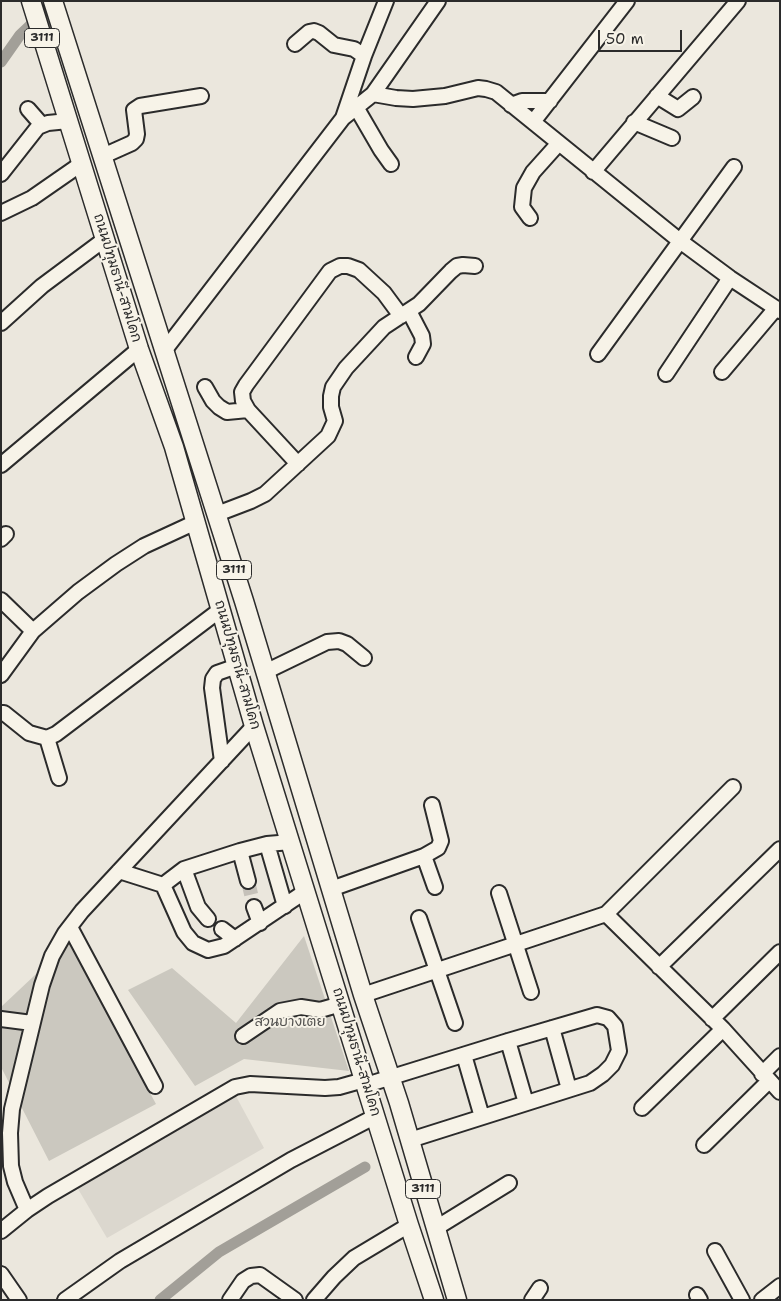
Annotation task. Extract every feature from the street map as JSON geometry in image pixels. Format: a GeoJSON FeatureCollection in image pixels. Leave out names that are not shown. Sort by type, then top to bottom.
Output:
{"type":"FeatureCollection","features":[{"type":"Feature","properties":{"kind":"main road","name":"ถนนปทุมธานี-สามโคก"},"geometry":{"type":"LineString","coordinates":[[31,1],[139,349],[174,447],[254,726],[434,1300]]}},
{"type":"Feature","properties":{"kind":"main road","name":"ถนนปทุมธานี-สามโคก"},"geometry":{"type":"LineString","coordinates":[[53,1],[217,514],[363,995],[410,1140],[457,1300]]}},
{"type":"Feature","properties":{"kind":"street"},"geometry":{"type":"LineString","coordinates":[[164,351],[343,118],[373,94],[438,1]]}},
{"type":"Feature","properties":{"kind":"street"},"geometry":{"type":"LineString","coordinates":[[533,122],[627,1]]}},
{"type":"Feature","properties":{"kind":"street"},"geometry":{"type":"LineString","coordinates":[[593,172],[738,1]]}},
{"type":"Feature","properties":{"kind":"street"},"geometry":{"type":"LineString","coordinates":[[343,118],[381,3]]}},
{"type":"Feature","properties":{"kind":"street"},"geometry":{"type":"LineString","coordinates":[[295,44],[309,32],[314,31],[334,45],[354,49],[364,56]]}},
{"type":"Feature","properties":{"kind":"street"},"geometry":{"type":"LineString","coordinates":[[373,94],[396,98],[430,99],[478,88],[496,92],[680,241],[778,310],[722,372]]}},
{"type":"Feature","properties":{"kind":"street"},"geometry":{"type":"LineString","coordinates":[[103,156],[132,143],[136,139],[134,110],[140,106],[201,96]]}},
{"type":"Feature","properties":{"kind":"street"},"geometry":{"type":"LineString","coordinates":[[657,96],[678,109],[693,96]]}},
{"type":"Feature","properties":{"kind":"street"},"geometry":{"type":"LineString","coordinates":[[511,105],[522,100],[550,101]]}},
{"type":"Feature","properties":{"kind":"street"},"geometry":{"type":"LineString","coordinates":[[356,107],[391,164]]}},
{"type":"Feature","properties":{"kind":"street"},"geometry":{"type":"LineString","coordinates":[[28,108],[42,125]]}},
{"type":"Feature","properties":{"kind":"street"},"geometry":{"type":"LineString","coordinates":[[1,174],[34,132],[42,125],[68,121]]}},
{"type":"Feature","properties":{"kind":"street"},"geometry":{"type":"LineString","coordinates":[[634,122],[672,138]]}},
{"type":"Feature","properties":{"kind":"street"},"geometry":{"type":"LineString","coordinates":[[530,218],[522,207],[524,188],[533,172],[559,143]]}},
{"type":"Feature","properties":{"kind":"street"},"geometry":{"type":"LineString","coordinates":[[1,213],[32,198],[82,164]]}},
{"type":"Feature","properties":{"kind":"street"},"geometry":{"type":"LineString","coordinates":[[598,354],[734,167]]}},
{"type":"Feature","properties":{"kind":"street"},"geometry":{"type":"LineString","coordinates":[[1,323],[42,286],[105,239]]}},
{"type":"Feature","properties":{"kind":"street"},"geometry":{"type":"LineString","coordinates":[[298,464],[248,410],[243,401],[242,392],[330,271],[340,266],[348,266],[359,270],[405,314],[422,336],[423,344],[416,357]]}},
{"type":"Feature","properties":{"kind":"street"},"geometry":{"type":"LineString","coordinates":[[217,514],[265,494],[328,436],[335,421],[331,407],[333,387],[346,368],[384,327],[419,304],[457,266],[475,266]]}},
{"type":"Feature","properties":{"kind":"street"},"geometry":{"type":"LineString","coordinates":[[666,374],[730,278]]}},
{"type":"Feature","properties":{"kind":"street"},"geometry":{"type":"LineString","coordinates":[[1,464],[139,349]]}},
{"type":"Feature","properties":{"kind":"street"},"geometry":{"type":"LineString","coordinates":[[205,387],[219,408],[227,412],[248,410]]}},
{"type":"Feature","properties":{"kind":"street"},"geometry":{"type":"LineString","coordinates":[[1,675],[33,631],[78,592],[144,546],[196,522]]}},
{"type":"Feature","properties":{"kind":"street"},"geometry":{"type":"LineString","coordinates":[[1,600],[33,631]]}},
{"type":"Feature","properties":{"kind":"street"},"geometry":{"type":"LineString","coordinates":[[1,713],[29,733],[46,738],[56,734],[220,610]]}},
{"type":"Feature","properties":{"kind":"street"},"geometry":{"type":"LineString","coordinates":[[265,672],[327,642],[339,641],[347,644],[364,658]]}},
{"type":"Feature","properties":{"kind":"street"},"geometry":{"type":"LineString","coordinates":[[222,760],[212,688],[213,679],[217,674],[237,666]]}},
{"type":"Feature","properties":{"kind":"street"},"geometry":{"type":"LineString","coordinates":[[27,1210],[10,1166],[12,1108],[42,985],[52,956],[82,911],[254,726]]}},
{"type":"Feature","properties":{"kind":"street"},"geometry":{"type":"LineString","coordinates":[[46,738],[59,778]]}},
{"type":"Feature","properties":{"kind":"street"},"geometry":{"type":"LineString","coordinates":[[363,995],[606,914],[733,787]]}},
{"type":"Feature","properties":{"kind":"street"},"geometry":{"type":"LineString","coordinates":[[331,889],[424,856],[438,848],[441,841],[432,805]]}},
{"type":"Feature","properties":{"kind":"street"},"geometry":{"type":"LineString","coordinates":[[164,885],[184,869],[267,844],[291,842]]}},
{"type":"Feature","properties":{"kind":"street"},"geometry":{"type":"LineString","coordinates":[[267,844],[285,906]]}},
{"type":"Feature","properties":{"kind":"street"},"geometry":{"type":"LineString","coordinates":[[659,967],[780,849]]}},
{"type":"Feature","properties":{"kind":"street"},"geometry":{"type":"LineString","coordinates":[[240,851],[248,881]]}},
{"type":"Feature","properties":{"kind":"street"},"geometry":{"type":"LineString","coordinates":[[424,856],[435,887]]}},
{"type":"Feature","properties":{"kind":"street"},"geometry":{"type":"LineString","coordinates":[[184,869],[198,908],[208,919]]}},
{"type":"Feature","properties":{"kind":"street"},"geometry":{"type":"LineString","coordinates":[[119,871],[164,885],[184,932],[193,944],[208,950],[224,946],[306,891]]}},
{"type":"Feature","properties":{"kind":"street"},"geometry":{"type":"LineString","coordinates":[[499,893],[531,992]]}},
{"type":"Feature","properties":{"kind":"street"},"geometry":{"type":"LineString","coordinates":[[254,907],[260,923]]}},
{"type":"Feature","properties":{"kind":"street"},"geometry":{"type":"LineString","coordinates":[[606,914],[723,1029],[765,1078],[780,1092]]}},
{"type":"Feature","properties":{"kind":"street"},"geometry":{"type":"LineString","coordinates":[[419,918],[456,1022]]}},
{"type":"Feature","properties":{"kind":"street"},"geometry":{"type":"LineString","coordinates":[[70,927],[155,1086]]}},
{"type":"Feature","properties":{"kind":"street"},"geometry":{"type":"LineString","coordinates":[[222,929],[235,939]]}},
{"type":"Feature","properties":{"kind":"street"},"geometry":{"type":"LineString","coordinates":[[712,1019],[780,952]]}},
{"type":"Feature","properties":{"kind":"street"},"geometry":{"type":"LineString","coordinates":[[243,1036],[280,1011],[301,1007],[320,1010],[341,1004]]}},
{"type":"Feature","properties":{"kind":"street"},"geometry":{"type":"LineString","coordinates":[[1,1231],[27,1210],[235,1087],[250,1084],[325,1088],[365,1083],[391,1078],[598,1015],[608,1018],[615,1026],[619,1051],[612,1065],[590,1083],[410,1140]]}},
{"type":"Feature","properties":{"kind":"street"},"geometry":{"type":"LineString","coordinates":[[1,1019],[32,1023]]}},
{"type":"Feature","properties":{"kind":"street"},"geometry":{"type":"LineString","coordinates":[[552,1028],[569,1089]]}},
{"type":"Feature","properties":{"kind":"street"},"geometry":{"type":"LineString","coordinates":[[642,1108],[723,1029]]}},
{"type":"Feature","properties":{"kind":"street"},"geometry":{"type":"LineString","coordinates":[[508,1041],[526,1103]]}},
{"type":"Feature","properties":{"kind":"street"},"geometry":{"type":"LineString","coordinates":[[464,1055],[482,1117]]}},
{"type":"Feature","properties":{"kind":"street"},"geometry":{"type":"LineString","coordinates":[[704,1145],[765,1078],[780,1056]]}},
{"type":"Feature","properties":{"kind":"street"},"geometry":{"type":"LineString","coordinates":[[65,1300],[137,1250],[291,1160],[376,1116]]}},
{"type":"Feature","properties":{"kind":"street"},"geometry":{"type":"LineString","coordinates":[[436,1228],[510,1183]]}},
{"type":"Feature","properties":{"kind":"street"},"geometry":{"type":"LineString","coordinates":[[314,1300],[354,1258],[409,1225]]}},
{"type":"Feature","properties":{"kind":"street"},"geometry":{"type":"LineString","coordinates":[[715,1251],[742,1300]]}},
{"type":"Feature","properties":{"kind":"street"},"geometry":{"type":"LineString","coordinates":[[1,1274],[19,1300]]}},
{"type":"Feature","properties":{"kind":"street"},"geometry":{"type":"LineString","coordinates":[[230,1300],[243,1281],[251,1276],[260,1275],[295,1300]]}},
{"type":"Feature","properties":{"kind":"street"},"geometry":{"type":"LineString","coordinates":[[762,1300],[780,1286]]}},
{"type":"Feature","properties":{"kind":"street"},"geometry":{"type":"LineString","coordinates":[[532,1300],[540,1288]]}},
{"type":"Feature","properties":{"kind":"shaded area"},"geometry":{"type":"Polygon","coordinates":[[[231,1087],[264,1148],[107,1238],[71,1177],[231,1087]]]}},
{"type":"Feature","properties":{"kind":"green space","name":"สวนบางเตย"},"geometry":{"type":"Polygon","coordinates":[[[304,936],[349,1071],[244,1059],[195,1086],[128,990],[172,968],[236,1023],[304,936]]]}},
{"type":"Feature","properties":{"kind":"green space"},"geometry":{"type":"Polygon","coordinates":[[[69,943],[156,1104],[49,1161],[1,1067],[1,1007],[69,943]]]}},
{"type":"Feature","properties":{"kind":"waterway"},"geometry":{"type":"LineString","coordinates":[[1,62],[20,35],[56,1]]}},
{"type":"Feature","properties":{"kind":"waterway"},"geometry":{"type":"LineString","coordinates":[[160,1300],[219,1252],[365,1167]]}},
{"type":"Feature","properties":{"kind":"tunnel"},"geometry":{"type":"LineString","coordinates":[[248,881],[254,907]]}}]}
